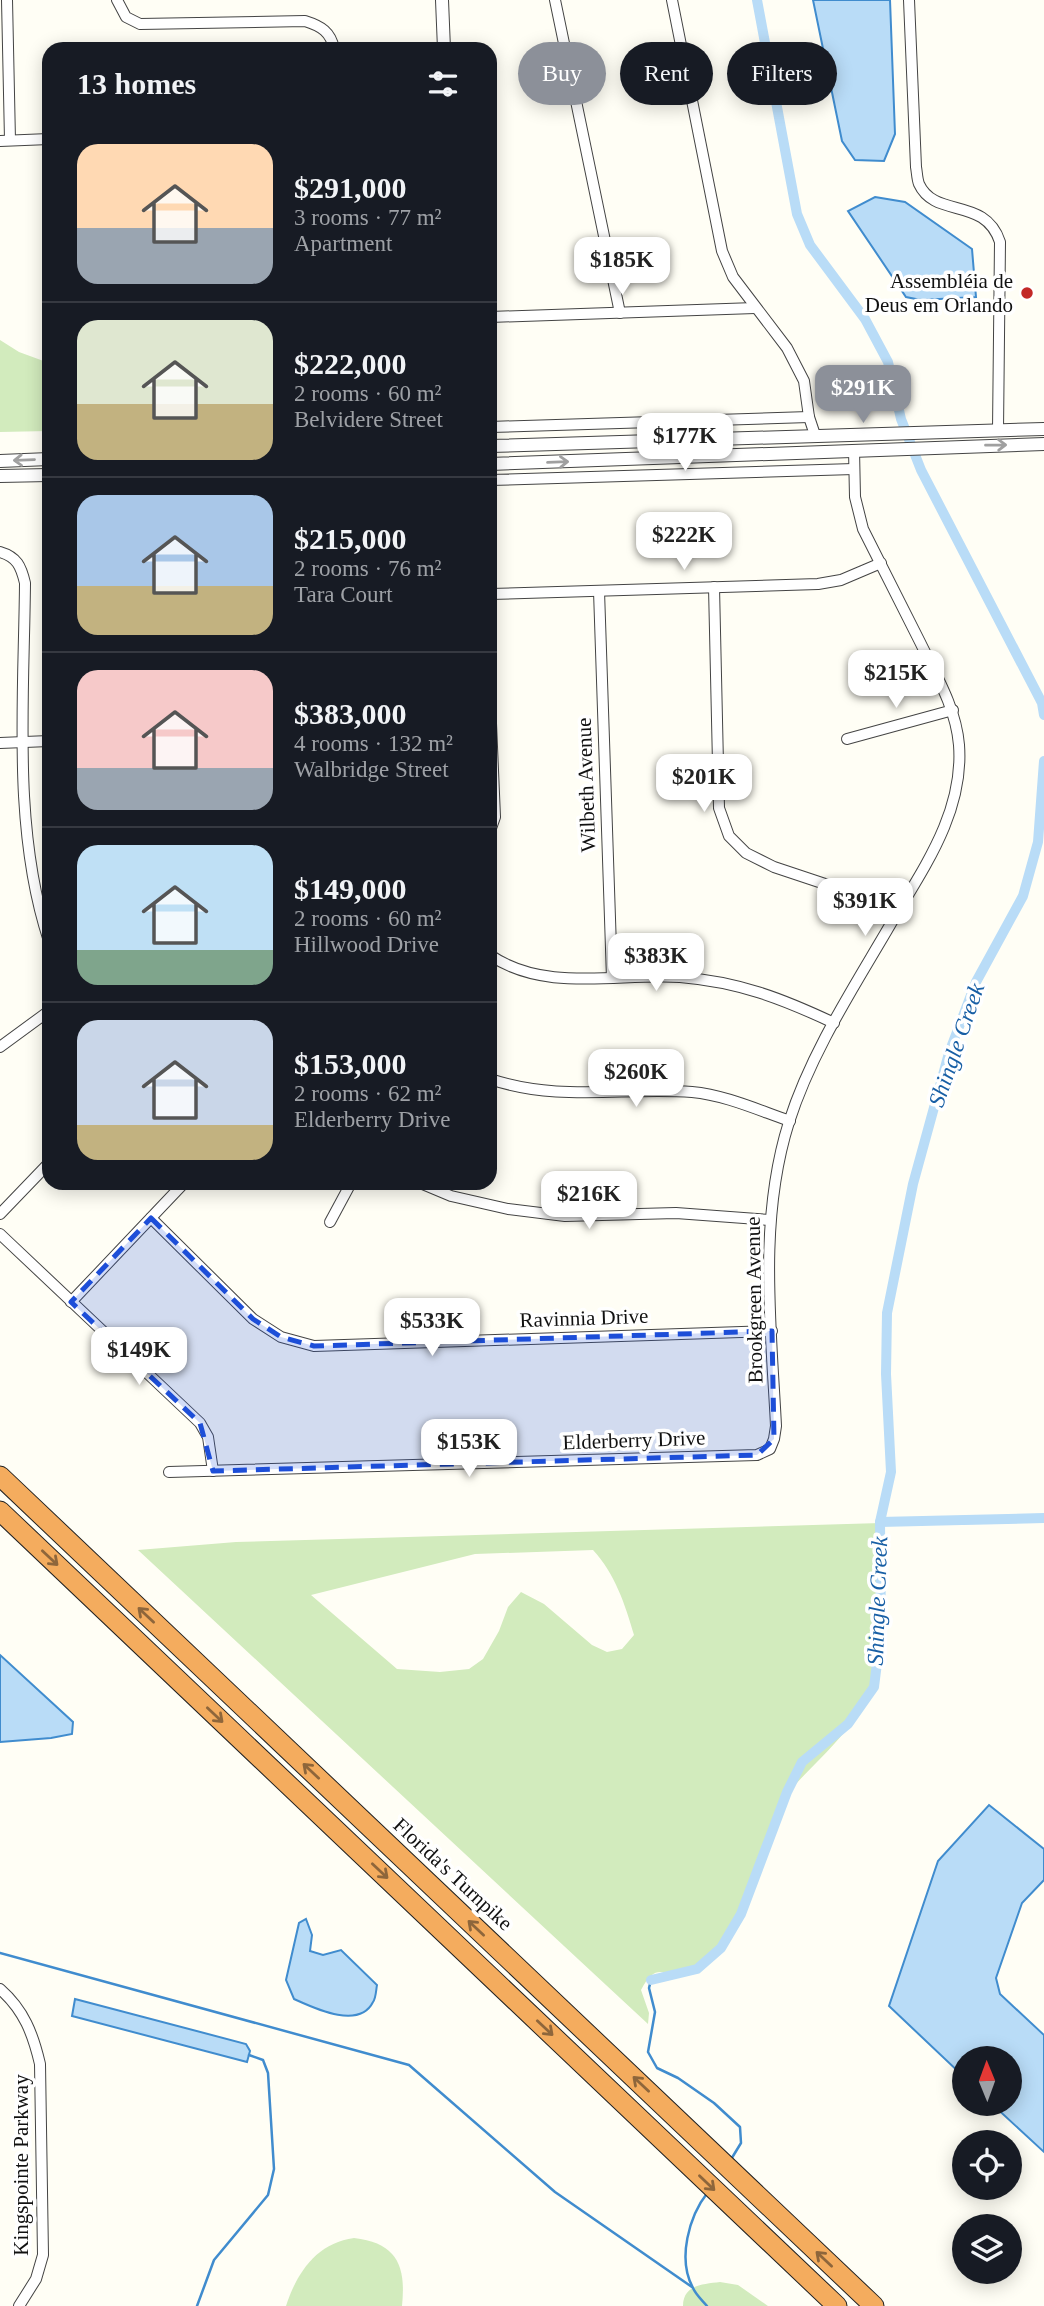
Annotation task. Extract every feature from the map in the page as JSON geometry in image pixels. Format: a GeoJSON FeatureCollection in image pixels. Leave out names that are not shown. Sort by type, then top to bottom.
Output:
{"type":"FeatureCollection","features":[{"type":"Feature","properties":{"kind":"highway","name":"Florida's Turnpike"},"geometry":{"type":"LineString","coordinates":[[0,1476],[874,2306]]}},
{"type":"Feature","properties":{"kind":"highway"},"geometry":{"type":"LineString","coordinates":[[0,1511],[837,2306]]}},
{"type":"Feature","properties":{"kind":"street"},"geometry":{"type":"LineString","coordinates":[[7,0],[5,141],[42,139]]}},
{"type":"Feature","properties":{"kind":"street"},"geometry":{"type":"LineString","coordinates":[[117,0],[126,18],[140,24],[305,21],[321,26],[333,42]]}},
{"type":"Feature","properties":{"kind":"street"},"geometry":{"type":"LineString","coordinates":[[442,0],[444,42]]}},
{"type":"Feature","properties":{"kind":"street"},"geometry":{"type":"LineString","coordinates":[[555,0],[620,313]]}},
{"type":"Feature","properties":{"kind":"street"},"geometry":{"type":"LineString","coordinates":[[672,0],[722,251],[733,277],[788,348],[804,382],[809,417],[815,435],[811,443],[712,446],[692,457]]}},
{"type":"Feature","properties":{"kind":"street"},"geometry":{"type":"LineString","coordinates":[[909,0],[919,184],[928,196],[947,206],[982,216],[995,228],[1000,242],[998,430]]}},
{"type":"Feature","properties":{"kind":"street"},"geometry":{"type":"LineString","coordinates":[[497,317],[755,308]]}},
{"type":"Feature","properties":{"kind":"street"},"geometry":{"type":"LineString","coordinates":[[497,427],[809,417]]}},
{"type":"Feature","properties":{"kind":"street"},"geometry":{"type":"LineString","coordinates":[[497,446],[1044,429]]}},
{"type":"Feature","properties":{"kind":"street"},"geometry":{"type":"LineString","coordinates":[[854,450],[855,443],[903,440],[914,432]]}},
{"type":"Feature","properties":{"kind":"street"},"geometry":{"type":"LineString","coordinates":[[497,464],[1044,444]]}},
{"type":"Feature","properties":{"kind":"street","name":"Brookgreen Avenue"},"geometry":{"type":"LineString","coordinates":[[764,1454],[770,1449],[776,1426],[770,1220],[790,1121],[834,1023],[920,876],[950,815],[959,746],[953,710],[863,529],[855,497],[854,450]]}},
{"type":"Feature","properties":{"kind":"street"},"geometry":{"type":"LineString","coordinates":[[0,461],[42,459]]}},
{"type":"Feature","properties":{"kind":"street"},"geometry":{"type":"LineString","coordinates":[[497,480],[854,469]]}},
{"type":"Feature","properties":{"kind":"street"},"geometry":{"type":"LineString","coordinates":[[0,476],[42,475]]}},
{"type":"Feature","properties":{"kind":"street"},"geometry":{"type":"LineString","coordinates":[[0,552],[12,556],[20,565],[25,583],[24,742],[27,836],[42,920]]}},
{"type":"Feature","properties":{"kind":"street"},"geometry":{"type":"LineString","coordinates":[[497,594],[818,584],[841,580],[881,563]]}},
{"type":"Feature","properties":{"kind":"street"},"geometry":{"type":"LineString","coordinates":[[714,587],[719,808],[729,836],[746,853],[764,862],[831,886],[895,918]]}},
{"type":"Feature","properties":{"kind":"street","name":"Wilbeth Avenue"},"geometry":{"type":"LineString","coordinates":[[599,591],[612,978]]}},
{"type":"Feature","properties":{"kind":"street"},"geometry":{"type":"LineString","coordinates":[[847,739],[953,710]]}},
{"type":"Feature","properties":{"kind":"street"},"geometry":{"type":"LineString","coordinates":[[0,743],[42,741]]}},
{"type":"Feature","properties":{"kind":"street"},"geometry":{"type":"LineString","coordinates":[[497,958],[519,969],[558,978],[678,977],[734,984],[789,1002],[834,1023]]}},
{"type":"Feature","properties":{"kind":"street"},"geometry":{"type":"LineString","coordinates":[[0,1047],[42,1016]]}},
{"type":"Feature","properties":{"kind":"street"},"geometry":{"type":"LineString","coordinates":[[497,1081],[560,1093],[692,1092],[718,1096],[790,1121]]}},
{"type":"Feature","properties":{"kind":"street"},"geometry":{"type":"LineString","coordinates":[[0,1214],[42,1170]]}},
{"type":"Feature","properties":{"kind":"street"},"geometry":{"type":"LineString","coordinates":[[71,1302],[177,1190]]}},
{"type":"Feature","properties":{"kind":"street"},"geometry":{"type":"LineString","coordinates":[[330,1222],[347,1190]]}},
{"type":"Feature","properties":{"kind":"street"},"geometry":{"type":"LineString","coordinates":[[437,1190],[451,1196],[508,1209],[565,1216],[676,1213],[770,1220]]}},
{"type":"Feature","properties":{"kind":"street","name":"Ravinnia Drive"},"geometry":{"type":"LineString","coordinates":[[151,1218],[254,1319],[281,1337],[314,1346],[772,1331]]}},
{"type":"Feature","properties":{"kind":"street"},"geometry":{"type":"LineString","coordinates":[[0,1234],[200,1423],[208,1437],[213,1471]]}},
{"type":"Feature","properties":{"kind":"street","name":"Elderberry Drive"},"geometry":{"type":"LineString","coordinates":[[169,1472],[764,1454]]}},
{"type":"Feature","properties":{"kind":"street","name":"Kingspointe Parkway"},"geometry":{"type":"LineString","coordinates":[[0,1989],[22,2012],[34,2036],[40,2064],[43,2255],[36,2279],[19,2306]]}},
{"type":"Feature","properties":{"kind":"highlighted area"},"geometry":{"type":"Polygon","coordinates":[[[151,1218],[253,1319],[281,1337],[314,1346],[772,1331],[774,1439],[757,1455],[213,1471],[200,1423],[71,1302],[151,1218]]]}},
{"type":"Feature","properties":{"kind":"green space"},"geometry":{"type":"Polygon","coordinates":[[[0,340],[19,352],[42,360],[42,431],[0,432],[0,340]]]}},
{"type":"Feature","properties":{"kind":"green space"},"geometry":{"type":"Polygon","coordinates":[[[881,1523],[883,1600],[879,1651],[865,1700],[852,1722],[777,1807],[757,1880],[730,1928],[693,1972],[676,1976],[659,1972],[647,1979],[641,1990],[649,2013],[648,2024],[138,1550],[236,1542],[881,1523]],[[593,1550],[475,1554],[311,1595],[397,1669],[440,1672],[469,1669],[483,1659],[499,1631],[508,1607],[521,1592],[544,1604],[592,1645],[607,1652],[622,1649],[634,1635],[618,1590],[593,1550]]]}},
{"type":"Feature","properties":{"kind":"green space"},"geometry":{"type":"Polygon","coordinates":[[[354,2238],[381,2245],[396,2259],[402,2280],[402,2306],[286,2306],[296,2282],[310,2261],[329,2246],[354,2238]]]}},
{"type":"Feature","properties":{"kind":"green space"},"geometry":{"type":"Polygon","coordinates":[[[720,2282],[738,2285],[768,2306],[683,2306],[690,2290],[720,2282]]]}},
{"type":"Feature","properties":{"kind":"water"},"geometry":{"type":"Polygon","coordinates":[[[813,0],[890,0],[895,134],[884,161],[855,160],[842,141],[835,105],[837,105],[837,42],[822,42],[813,0]]]}},
{"type":"Feature","properties":{"kind":"water"},"geometry":{"type":"Polygon","coordinates":[[[875,197],[905,202],[972,249],[976,297],[921,300],[906,297],[848,211],[875,197]]]}},
{"type":"Feature","properties":{"kind":"water"},"geometry":{"type":"Polygon","coordinates":[[[0,1655],[73,1722],[72,1734],[0,1742],[0,1655]]]}},
{"type":"Feature","properties":{"kind":"water"},"geometry":{"type":"Polygon","coordinates":[[[989,1805],[1044,1849],[1044,1880],[1022,1903],[996,1978],[1000,1994],[1044,2035],[1044,2152],[1005,2116],[1022,2116],[1022,2046],[952,2046],[952,2066],[889,2006],[938,1861],[989,1805]]]}},
{"type":"Feature","properties":{"kind":"water"},"geometry":{"type":"Polygon","coordinates":[[[306,1919],[312,1935],[310,1951],[323,1955],[341,1950],[377,1985],[374,2000],[358,2015],[347,2016],[324,2011],[294,1999],[286,1980],[299,1923],[306,1919]]]}},
{"type":"Feature","properties":{"kind":"water"},"geometry":{"type":"Polygon","coordinates":[[[75,1999],[246,2044],[250,2051],[247,2062],[72,2016],[75,1999]]]}},
{"type":"Feature","properties":{"kind":"waterway","name":"Shingle Creek"},"geometry":{"type":"LineString","coordinates":[[757,0],[797,214],[810,245],[865,319],[888,362],[901,419],[921,470],[1042,703],[1044,715]]}},
{"type":"Feature","properties":{"kind":"waterway","name":"Shingle Creek"},"geometry":{"type":"LineString","coordinates":[[651,1980],[697,1969],[721,1948],[741,1914],[787,1792],[802,1762],[848,1724],[874,1687],[881,1631],[880,1522],[891,1472],[886,1374],[887,1313],[913,1184],[949,1053],[976,982],[1023,896],[1038,842],[1044,761]]}},
{"type":"Feature","properties":{"kind":"waterway"},"geometry":{"type":"LineString","coordinates":[[880,1522],[1044,1518]]}},
{"type":"Feature","properties":{"kind":"waterway"},"geometry":{"type":"LineString","coordinates":[[0,1953],[409,2065],[555,2192],[692,2287]]}},
{"type":"Feature","properties":{"kind":"waterway","name":"Shingle Creek"},"geometry":{"type":"LineString","coordinates":[[651,1980],[649,1988],[655,2012],[648,2052],[657,2068],[678,2078],[714,2103],[740,2127],[741,2143],[730,2161]]}},
{"type":"Feature","properties":{"kind":"waterway"},"geometry":{"type":"LineString","coordinates":[[197,2306],[214,2260],[268,2195],[274,2169],[268,2073],[263,2060],[249,2055]]}},
{"type":"Feature","properties":{"kind":"waterway","name":"Shingle Creek"},"geometry":{"type":"LineString","coordinates":[[707,2306],[688,2277],[686,2251],[695,2213],[708,2192]]}},
{"type":"Feature","properties":{"kind":"place","name":"Assembléia de Deus em Orlando"},"geometry":{"type":"Point","coordinates":[1027,293]}}]}
